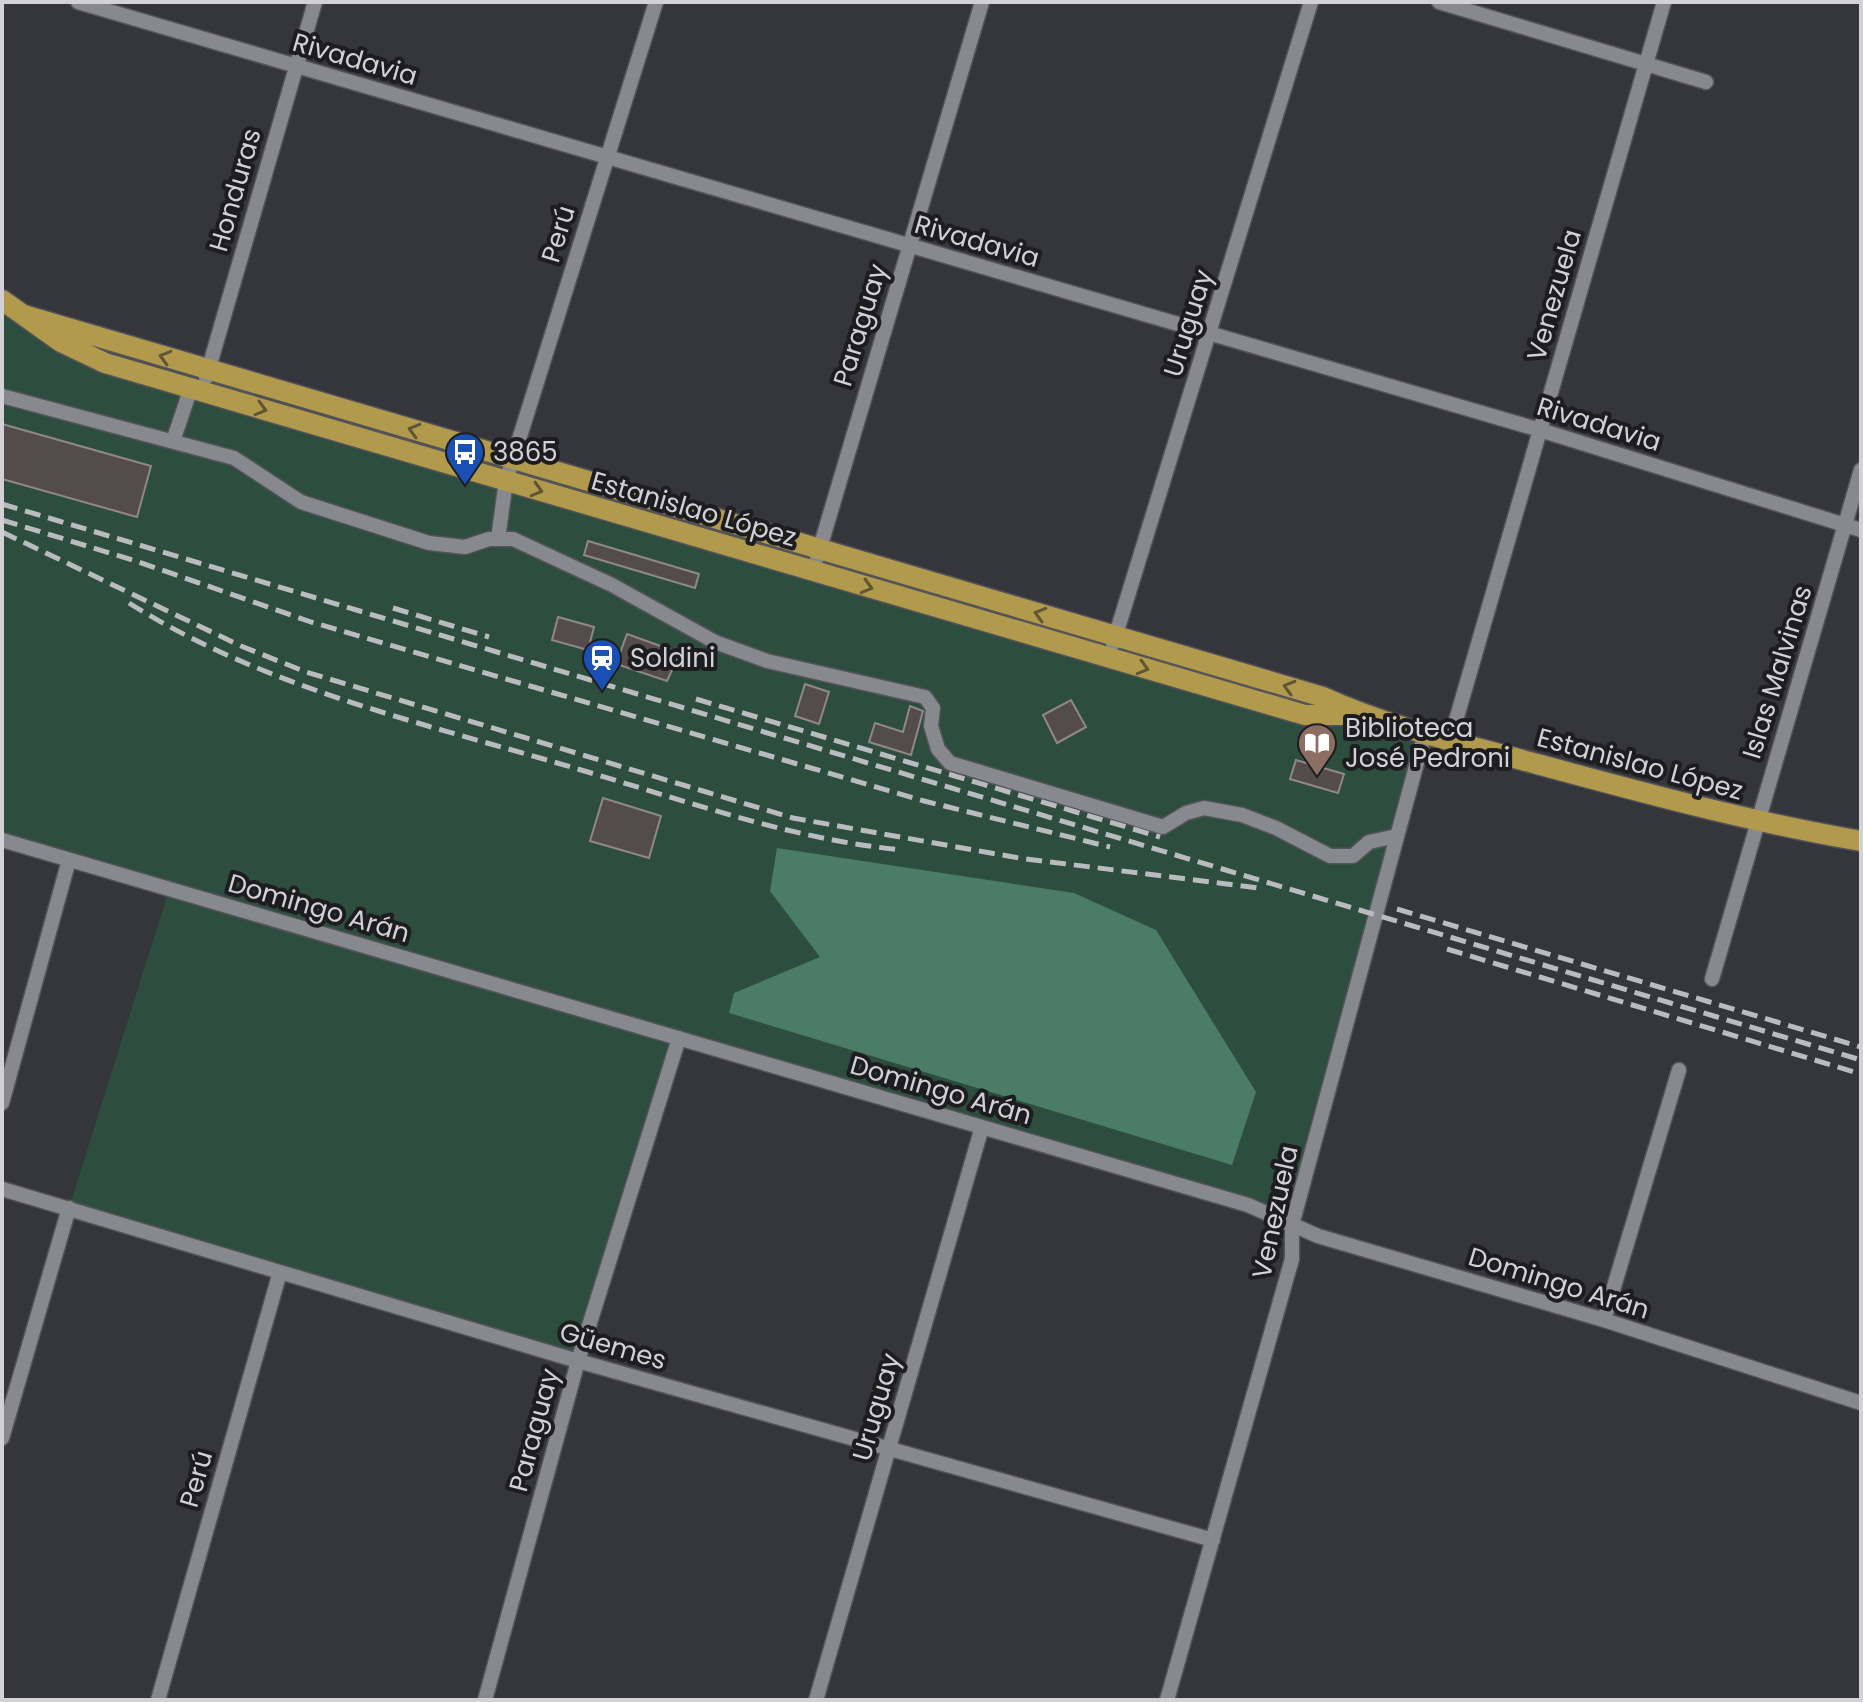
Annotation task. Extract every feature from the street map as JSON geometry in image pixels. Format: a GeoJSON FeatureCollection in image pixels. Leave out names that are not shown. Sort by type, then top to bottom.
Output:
{"type":"FeatureCollection","features":[{"type":"Feature","properties":{"kind":"main road","name":"Estanislao López"},"geometry":{"type":"LineString","coordinates":[[9,306],[208,370],[1323,697],[1362,715],[1450,741],[1757,823],[1861,841]]}},
{"type":"Feature","properties":{"kind":"main road","name":"Estanislao López"},"geometry":{"type":"LineString","coordinates":[[9,306],[61,342],[105,363],[1305,715],[1362,715]]}},
{"type":"Feature","properties":{"kind":"street","name":"Rivadavia"},"geometry":{"type":"LineString","coordinates":[[78,2],[1540,430],[1861,530]]}},
{"type":"Feature","properties":{"kind":"street","name":"Honduras"},"geometry":{"type":"LineString","coordinates":[[173,441],[208,370],[315,2]]}},
{"type":"Feature","properties":{"kind":"street","name":"Perú"},"geometry":{"type":"LineString","coordinates":[[498,539],[506,481],[656,2]]}},
{"type":"Feature","properties":{"kind":"street","name":"Paraguay"},"geometry":{"type":"LineString","coordinates":[[813,571],[982,2]]}},
{"type":"Feature","properties":{"kind":"street","name":"Uruguay"},"geometry":{"type":"LineString","coordinates":[[1108,658],[1311,2]]}},
{"type":"Feature","properties":{"kind":"street"},"geometry":{"type":"LineString","coordinates":[[1439,2],[1706,82]]}},
{"type":"Feature","properties":{"kind":"street","name":"Venezuela"},"geometry":{"type":"LineString","coordinates":[[1450,741],[1664,2]]}},
{"type":"Feature","properties":{"kind":"street"},"geometry":{"type":"LineString","coordinates":[[2,396],[234,458],[301,502],[429,543],[465,547],[498,539],[513,539],[536,547],[687,630],[741,652],[767,661],[925,697],[933,708],[931,726],[938,749],[950,763],[985,776],[1163,827],[1186,813],[1204,808],[1242,815],[1276,828],[1330,856],[1353,856],[1369,842],[1397,836]]}},
{"type":"Feature","properties":{"kind":"street","name":"Islas Malvinas"},"geometry":{"type":"LineString","coordinates":[[1712,979],[1861,470]]}},
{"type":"Feature","properties":{"kind":"street","name":"Venezuela"},"geometry":{"type":"LineString","coordinates":[[1167,1700],[1292,1259],[1292,1225],[1425,733]]}},
{"type":"Feature","properties":{"kind":"street","name":"Domingo Arán"},"geometry":{"type":"LineString","coordinates":[[2,840],[1248,1205],[1318,1236],[1604,1320],[1861,1403]]}},
{"type":"Feature","properties":{"kind":"street"},"geometry":{"type":"LineString","coordinates":[[2,1103],[69,860]]}},
{"type":"Feature","properties":{"kind":"street","name":"Paraguay"},"geometry":{"type":"LineString","coordinates":[[485,1700],[578,1361],[679,1038]]}},
{"type":"Feature","properties":{"kind":"street"},"geometry":{"type":"LineString","coordinates":[[1604,1320],[1679,1070]]}},
{"type":"Feature","properties":{"kind":"street","name":"Uruguay"},"geometry":{"type":"LineString","coordinates":[[816,1700],[982,1127]]}},
{"type":"Feature","properties":{"kind":"street","name":"Güemes"},"geometry":{"type":"LineString","coordinates":[[2,1189],[888,1451],[1213,1540]]}},
{"type":"Feature","properties":{"kind":"street"},"geometry":{"type":"LineString","coordinates":[[2,1438],[69,1208]]}},
{"type":"Feature","properties":{"kind":"street","name":"Perú"},"geometry":{"type":"LineString","coordinates":[[158,1700],[280,1272]]}},
{"type":"Feature","properties":{"kind":"green space"},"geometry":{"type":"Polygon","coordinates":[[[2,305],[61,342],[1304,715],[1362,715],[1425,733],[1292,1225],[679,1038],[578,1361],[69,1208],[169,890],[2,840],[2,305]]]}},
{"type":"Feature","properties":{"kind":"green space"},"geometry":{"type":"Polygon","coordinates":[[[777,848],[1074,893],[1156,930],[1256,1092],[1232,1165],[729,1013],[734,993],[820,957],[770,891],[777,848]]]}},
{"type":"Feature","properties":{"kind":"building"},"geometry":{"type":"Polygon","coordinates":[[[2,424],[151,466],[137,517],[2,479],[2,424]]]}},
{"type":"Feature","properties":{"kind":"building"},"geometry":{"type":"Polygon","coordinates":[[[588,541],[699,574],[695,588],[584,555],[588,541]]]}},
{"type":"Feature","properties":{"kind":"building"},"geometry":{"type":"Polygon","coordinates":[[[558,617],[594,627],[588,650],[552,640],[558,617]]]}},
{"type":"Feature","properties":{"kind":"building"},"geometry":{"type":"Polygon","coordinates":[[[627,634],[680,653],[667,681],[616,664],[627,634]]]}},
{"type":"Feature","properties":{"kind":"building"},"geometry":{"type":"Polygon","coordinates":[[[805,684],[829,692],[819,724],[795,716],[805,684]]]}},
{"type":"Feature","properties":{"kind":"building"},"geometry":{"type":"Polygon","coordinates":[[[1071,700],[1086,727],[1057,743],[1043,715],[1071,700]]]}},
{"type":"Feature","properties":{"kind":"building"},"geometry":{"type":"Polygon","coordinates":[[[910,706],[923,711],[911,755],[869,742],[875,723],[903,732],[910,706]]]}},
{"type":"Feature","properties":{"kind":"building","name":"Biblioteca José Pedroni"},"geometry":{"type":"Polygon","coordinates":[[[1296,760],[1344,774],[1338,793],[1290,779],[1296,760]]]}},
{"type":"Feature","properties":{"kind":"building"},"geometry":{"type":"Polygon","coordinates":[[[603,798],[661,816],[649,858],[590,841],[603,798]]]}},
{"type":"Feature","properties":{"kind":"railway"},"geometry":{"type":"LineString","coordinates":[[2,504],[1861,1060]]}},
{"type":"Feature","properties":{"kind":"railway"},"geometry":{"type":"LineString","coordinates":[[2,520],[136,561],[311,622],[924,801],[1110,847]]}},
{"type":"Feature","properties":{"kind":"railway"},"geometry":{"type":"LineString","coordinates":[[2,532],[241,646],[306,672],[793,818],[1019,858],[1258,888]]}},
{"type":"Feature","properties":{"kind":"railway"},"geometry":{"type":"LineString","coordinates":[[129,603],[181,633],[236,659],[349,702],[740,818],[821,838],[903,850]]}},
{"type":"Feature","properties":{"kind":"railway"},"geometry":{"type":"LineString","coordinates":[[393,608],[489,637]]}},
{"type":"Feature","properties":{"kind":"railway"},"geometry":{"type":"LineString","coordinates":[[696,699],[1160,837]]}},
{"type":"Feature","properties":{"kind":"railway"},"geometry":{"type":"LineString","coordinates":[[1397,909],[1861,1047]]}},
{"type":"Feature","properties":{"kind":"railway"},"geometry":{"type":"LineString","coordinates":[[1447,949],[1861,1074]]}},
{"type":"Feature","properties":{"kind":"place","name":"3865"},"geometry":{"type":"Point","coordinates":[465,486]}},
{"type":"Feature","properties":{"kind":"place","name":"Soldini"},"geometry":{"type":"Point","coordinates":[602,692]}},
{"type":"Feature","properties":{"kind":"place","name":"Biblioteca José Pedroni"},"geometry":{"type":"Point","coordinates":[1317,777]}}]}
